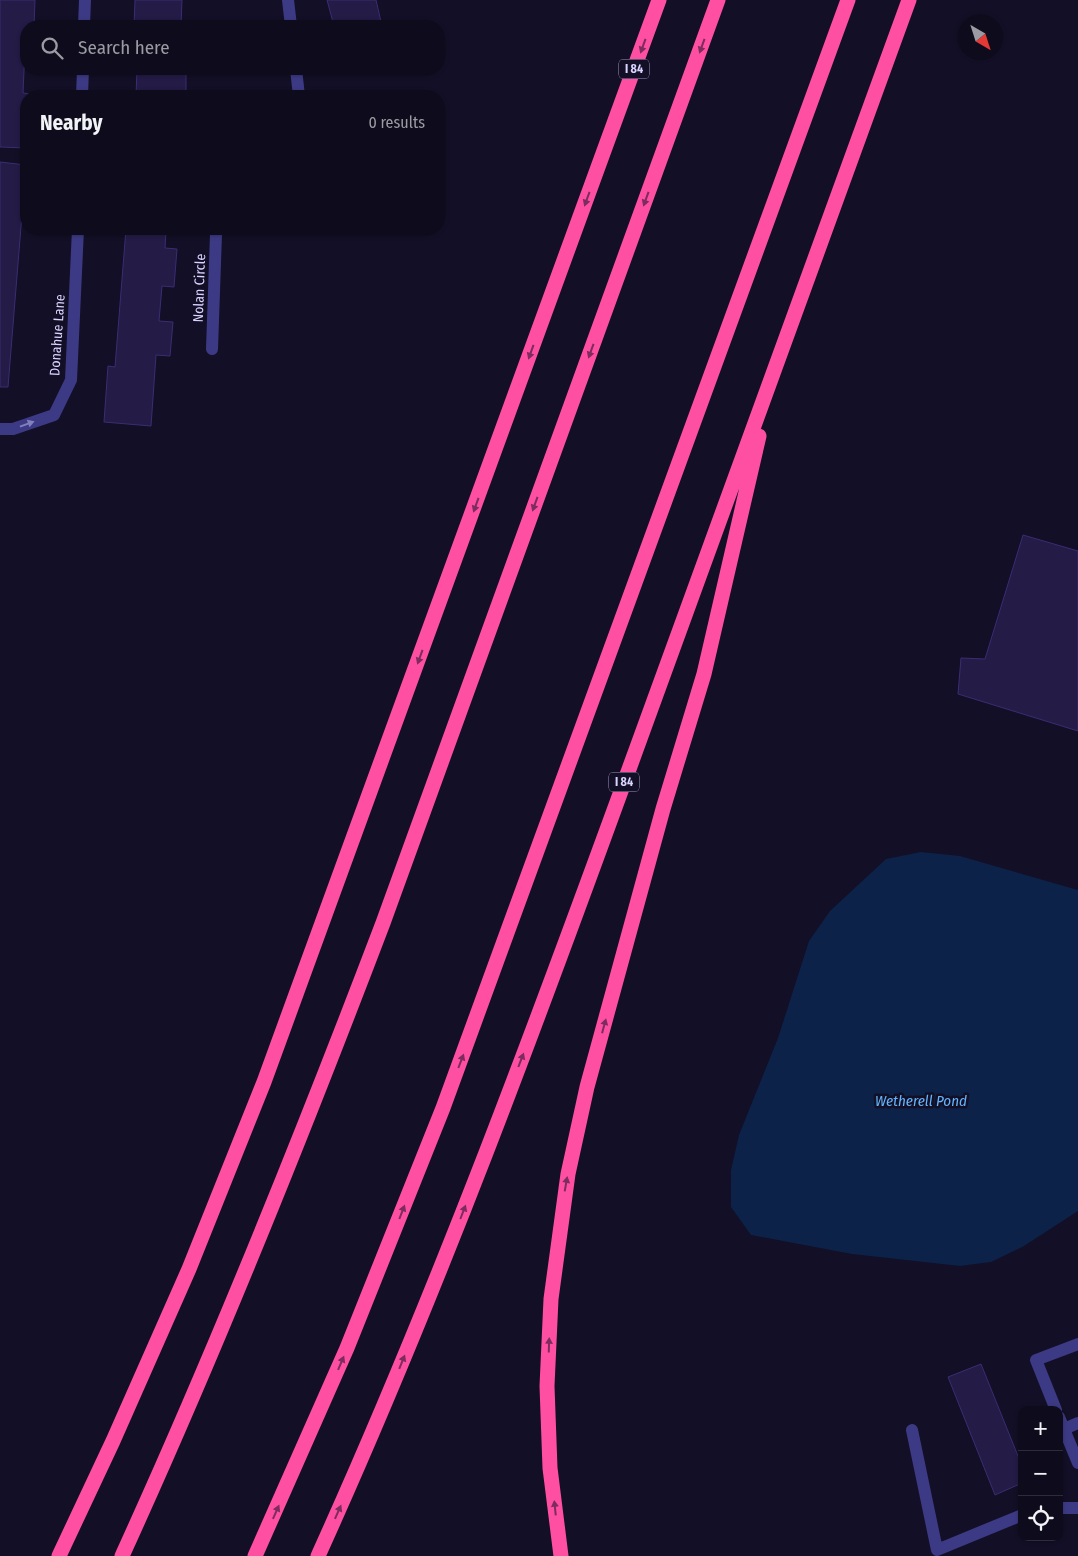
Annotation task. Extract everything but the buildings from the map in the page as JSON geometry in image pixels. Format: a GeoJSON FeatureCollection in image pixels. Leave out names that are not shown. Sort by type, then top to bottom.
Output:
{"type":"FeatureCollection","features":[{"type":"Feature","properties":{"kind":"highway","name":"I 84"},"geometry":{"type":"LineString","coordinates":[[59,1556],[113,1441],[189,1269],[264,1082],[659,0]]}},
{"type":"Feature","properties":{"kind":"highway"},"geometry":{"type":"LineString","coordinates":[[122,1556],[231,1310],[383,923],[718,0]]}},
{"type":"Feature","properties":{"kind":"highway"},"geometry":{"type":"LineString","coordinates":[[255,1556],[347,1348],[443,1108],[848,0]]}},
{"type":"Feature","properties":{"kind":"highway","name":"I 84"},"geometry":{"type":"LineString","coordinates":[[318,1556],[396,1378],[500,1117],[909,0]]}},
{"type":"Feature","properties":{"kind":"highway"},"geometry":{"type":"LineString","coordinates":[[561,1556],[550,1468],[547,1386],[551,1299],[568,1174],[588,1087],[663,809],[704,674],[773,374]]}},
{"type":"Feature","properties":{"kind":"street"},"geometry":{"type":"LineString","coordinates":[[84,20],[85,0]]}},
{"type":"Feature","properties":{"kind":"street"},"geometry":{"type":"LineString","coordinates":[[288,0],[290,20]]}},
{"type":"Feature","properties":{"kind":"street"},"geometry":{"type":"LineString","coordinates":[[82,75],[82,90]]}},
{"type":"Feature","properties":{"kind":"street"},"geometry":{"type":"LineString","coordinates":[[297,75],[298,90]]}},
{"type":"Feature","properties":{"kind":"street","name":"Donahue Lane"},"geometry":{"type":"LineString","coordinates":[[0,429],[13,430],[54,415],[71,380],[78,235]]}},
{"type":"Feature","properties":{"kind":"street","name":"Nolan Circle"},"geometry":{"type":"LineString","coordinates":[[212,349],[216,235]]}},
{"type":"Feature","properties":{"kind":"street"},"geometry":{"type":"LineString","coordinates":[[1054,1406],[1036,1360],[1078,1344]]}},
{"type":"Feature","properties":{"kind":"street"},"geometry":{"type":"LineString","coordinates":[[1063,1423],[1078,1423]]}},
{"type":"Feature","properties":{"kind":"street"},"geometry":{"type":"LineString","coordinates":[[1063,1426],[1078,1463]]}},
{"type":"Feature","properties":{"kind":"street"},"geometry":{"type":"LineString","coordinates":[[912,1430],[937,1550],[1018,1517]]}},
{"type":"Feature","properties":{"kind":"street"},"geometry":{"type":"LineString","coordinates":[[1063,1508],[1078,1508]]}},
{"type":"Feature","properties":{"kind":"water","name":"Wetherell Pond"},"geometry":{"type":"Polygon","coordinates":[[[921,852],[960,856],[1078,890],[1078,1211],[1024,1246],[991,1262],[960,1266],[852,1254],[751,1235],[731,1207],[731,1170],[739,1135],[778,1038],[809,941],[830,911],[886,859],[921,852]]]}}]}
